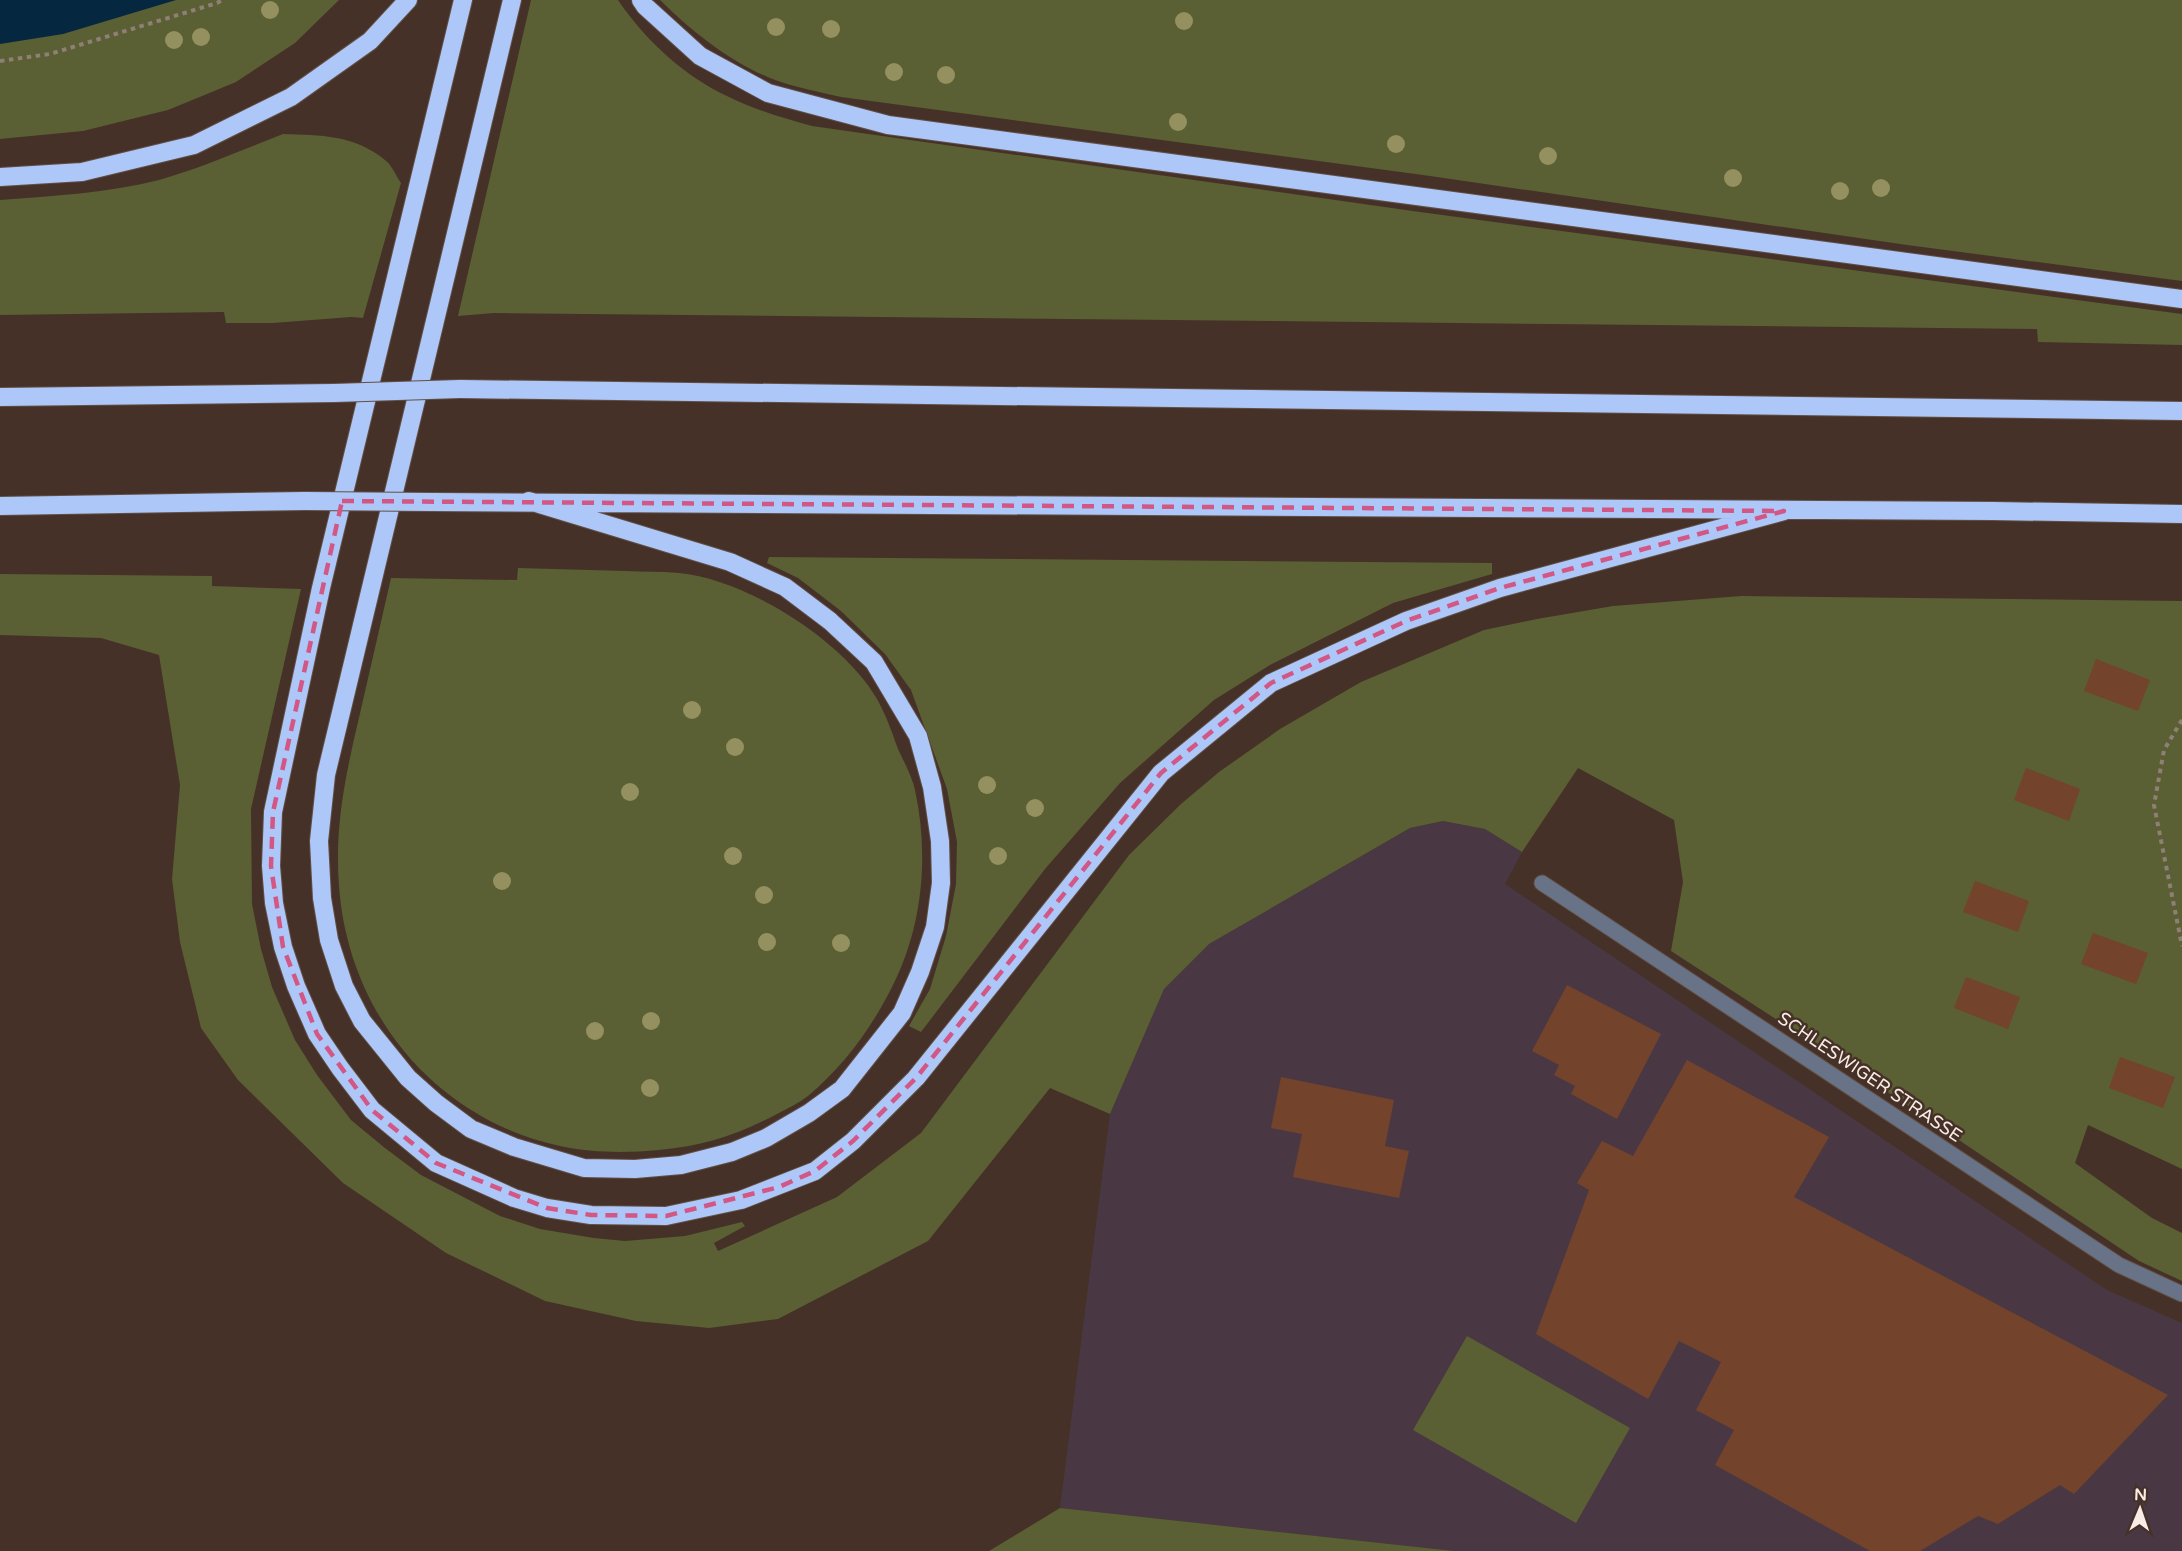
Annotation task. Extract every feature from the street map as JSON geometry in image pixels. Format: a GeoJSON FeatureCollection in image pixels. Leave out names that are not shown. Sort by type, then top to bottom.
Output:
{"type":"FeatureCollection","features":[{"type":"Feature","properties":{"kind":"highway"},"geometry":{"type":"LineString","coordinates":[[0,177],[82,172],[194,145],[291,97],[370,41],[408,0]]}},
{"type":"Feature","properties":{"kind":"highway"},"geometry":{"type":"LineString","coordinates":[[463,0],[321,588],[273,812],[271,866],[274,903],[283,947],[296,987],[317,1035],[372,1110],[436,1163],[514,1198],[547,1208],[591,1215],[666,1216],[741,1200],[779,1187],[814,1171],[853,1141],[916,1078],[1161,773],[1270,683],[1406,621],[1500,588],[1784,511]]}},
{"type":"Feature","properties":{"kind":"highway"},"geometry":{"type":"LineString","coordinates":[[512,0],[326,775],[319,841],[322,898],[329,940],[344,986],[362,1021],[408,1078],[436,1103],[471,1129],[514,1147],[584,1168],[635,1169],[681,1165],[732,1152],[766,1138],[842,1089],[902,1013],[920,972],[934,927],[940,883],[940,841],[932,787],[918,736],[874,662],[830,621],[785,587],[730,562],[529,501]]}},
{"type":"Feature","properties":{"kind":"highway"},"geometry":{"type":"LineString","coordinates":[[641,0],[700,56],[768,93],[888,125],[2182,299]]}},
{"type":"Feature","properties":{"kind":"highway"},"geometry":{"type":"LineString","coordinates":[[0,397],[334,393],[460,389],[2182,411]]}},
{"type":"Feature","properties":{"kind":"highway"},"geometry":{"type":"LineString","coordinates":[[0,506],[305,501],[529,501],[2182,514]]}},
{"type":"Feature","properties":{"kind":"street","name":"SCHLESWIGER STRASSE"},"geometry":{"type":"LineString","coordinates":[[1542,883],[2119,1265],[2182,1294]]}},
{"type":"Feature","properties":{"kind":"path"},"geometry":{"type":"LineString","coordinates":[[0,61],[50,54],[222,0]]}},
{"type":"Feature","properties":{"kind":"path"},"geometry":{"type":"LineString","coordinates":[[2182,720],[2164,750],[2154,804],[2182,946]]}},
{"type":"Feature","properties":{"kind":"highlighted area"},"geometry":{"type":"Polygon","coordinates":[[[342,501],[1784,511],[1500,588],[1406,621],[1271,683],[1161,773],[916,1078],[853,1141],[815,1171],[779,1187],[666,1216],[591,1215],[547,1208],[436,1163],[372,1110],[317,1034],[283,947],[271,866],[273,812],[342,501]]]}},
{"type":"Feature","properties":{"kind":"shaded area"},"geometry":{"type":"Polygon","coordinates":[[[1443,821],[1485,829],[1522,852],[1505,884],[2107,1290],[2182,1323],[2182,1551],[1454,1551],[1060,1508],[1110,1114],[1164,989],[1209,944],[1410,828],[1443,821]]]}},
{"type":"Feature","properties":{"kind":"green space"},"geometry":{"type":"Polygon","coordinates":[[[0,0],[339,0],[295,43],[236,82],[168,110],[83,131],[0,139],[0,0]]]}},
{"type":"Feature","properties":{"kind":"green space"},"geometry":{"type":"Polygon","coordinates":[[[531,0],[618,0],[653,43],[697,79],[749,106],[812,126],[1420,212],[2182,314],[2182,345],[2038,342],[2037,329],[494,313],[458,316],[531,0]]]}},
{"type":"Feature","properties":{"kind":"green space"},"geometry":{"type":"Polygon","coordinates":[[[660,0],[2182,0],[2182,281],[1907,245],[1423,175],[841,97],[801,88],[746,67],[700,36],[660,0]]]}},
{"type":"Feature","properties":{"kind":"green space"},"geometry":{"type":"Polygon","coordinates":[[[283,134],[324,136],[362,146],[387,162],[401,183],[363,318],[226,323],[224,312],[0,315],[0,200],[100,191],[159,180],[283,134]]]}},
{"type":"Feature","properties":{"kind":"green space"},"geometry":{"type":"Polygon","coordinates":[[[769,557],[1492,563],[1492,574],[1393,603],[1270,665],[1214,700],[1120,783],[1045,869],[921,1032],[909,1026],[930,989],[946,936],[956,884],[957,842],[947,789],[911,690],[885,654],[841,611],[798,578],[767,563],[769,557]]]}},
{"type":"Feature","properties":{"kind":"green space"},"geometry":{"type":"Polygon","coordinates":[[[518,568],[679,573],[734,587],[762,600],[791,616],[818,635],[862,677],[880,705],[912,780],[922,839],[921,888],[911,937],[894,983],[857,1044],[821,1084],[797,1103],[734,1134],[691,1146],[622,1152],[560,1146],[515,1132],[474,1112],[438,1085],[406,1054],[380,1017],[360,976],[346,933],[339,886],[338,840],[351,753],[391,578],[517,580],[518,568]]]}},
{"type":"Feature","properties":{"kind":"green space"},"geometry":{"type":"Polygon","coordinates":[[[0,574],[212,576],[212,586],[301,589],[251,809],[252,904],[272,987],[295,1040],[317,1075],[351,1120],[385,1148],[421,1175],[500,1216],[540,1229],[625,1241],[685,1236],[742,1222],[745,1226],[714,1243],[718,1251],[837,1197],[921,1133],[1129,855],[1181,804],[1219,772],[1280,729],[1361,682],[1484,630],[1613,606],[1741,596],[2182,601],[2182,1169],[2088,1125],[2075,1163],[2152,1218],[2182,1233],[2182,1281],[2139,1261],[1862,1075],[1671,951],[1683,882],[1674,820],[1578,768],[1522,852],[1485,829],[1443,821],[1410,828],[1209,944],[1164,989],[1110,1114],[1050,1088],[928,1241],[778,1319],[709,1328],[636,1321],[545,1301],[446,1253],[343,1183],[238,1080],[201,1028],[180,942],[172,879],[180,785],[159,655],[101,638],[0,635],[0,574]]]}},
{"type":"Feature","properties":{"kind":"green space"},"geometry":{"type":"Polygon","coordinates":[[[1467,1336],[1630,1428],[1576,1523],[1413,1430],[1467,1336]]]}},
{"type":"Feature","properties":{"kind":"green space"},"geometry":{"type":"Polygon","coordinates":[[[1060,1508],[1454,1551],[989,1551],[1060,1508]]]}},
{"type":"Feature","properties":{"kind":"water"},"geometry":{"type":"Polygon","coordinates":[[[0,0],[176,0],[63,34],[0,44],[0,0]]]}},
{"type":"Feature","properties":{"kind":"building"},"geometry":{"type":"Polygon","coordinates":[[[2096,659],[2150,680],[2138,711],[2084,691],[2096,659]]]}},
{"type":"Feature","properties":{"kind":"building"},"geometry":{"type":"Polygon","coordinates":[[[2026,768],[2080,789],[2069,821],[2014,800],[2026,768]]]}},
{"type":"Feature","properties":{"kind":"building"},"geometry":{"type":"Polygon","coordinates":[[[1975,881],[2029,901],[2018,932],[1963,912],[1975,881]]]}},
{"type":"Feature","properties":{"kind":"building"},"geometry":{"type":"Polygon","coordinates":[[[2093,933],[2148,953],[2136,984],[2081,964],[2093,933]]]}},
{"type":"Feature","properties":{"kind":"building"},"geometry":{"type":"Polygon","coordinates":[[[1966,977],[2020,997],[2008,1029],[1954,1008],[1966,977]]]}},
{"type":"Feature","properties":{"kind":"building"},"geometry":{"type":"Polygon","coordinates":[[[1567,985],[1661,1034],[1617,1119],[1571,1094],[1575,1086],[1554,1075],[1559,1065],[1532,1051],[1567,985]]]}},
{"type":"Feature","properties":{"kind":"building"},"geometry":{"type":"Polygon","coordinates":[[[2120,1057],[2175,1077],[2163,1108],[2109,1088],[2120,1057]]]}},
{"type":"Feature","properties":{"kind":"building"},"geometry":{"type":"Polygon","coordinates":[[[1687,1060],[1829,1137],[1794,1197],[2168,1395],[2074,1494],[2060,1485],[1998,1524],[1978,1516],[1920,1551],[1870,1551],[1715,1465],[1734,1430],[1696,1410],[1721,1362],[1679,1341],[1648,1399],[1536,1334],[1589,1190],[1577,1183],[1602,1141],[1633,1156],[1687,1060]]]}},
{"type":"Feature","properties":{"kind":"building"},"geometry":{"type":"Polygon","coordinates":[[[1281,1077],[1394,1100],[1385,1146],[1409,1151],[1399,1198],[1293,1177],[1302,1134],[1271,1128],[1281,1077]]]}}]}
